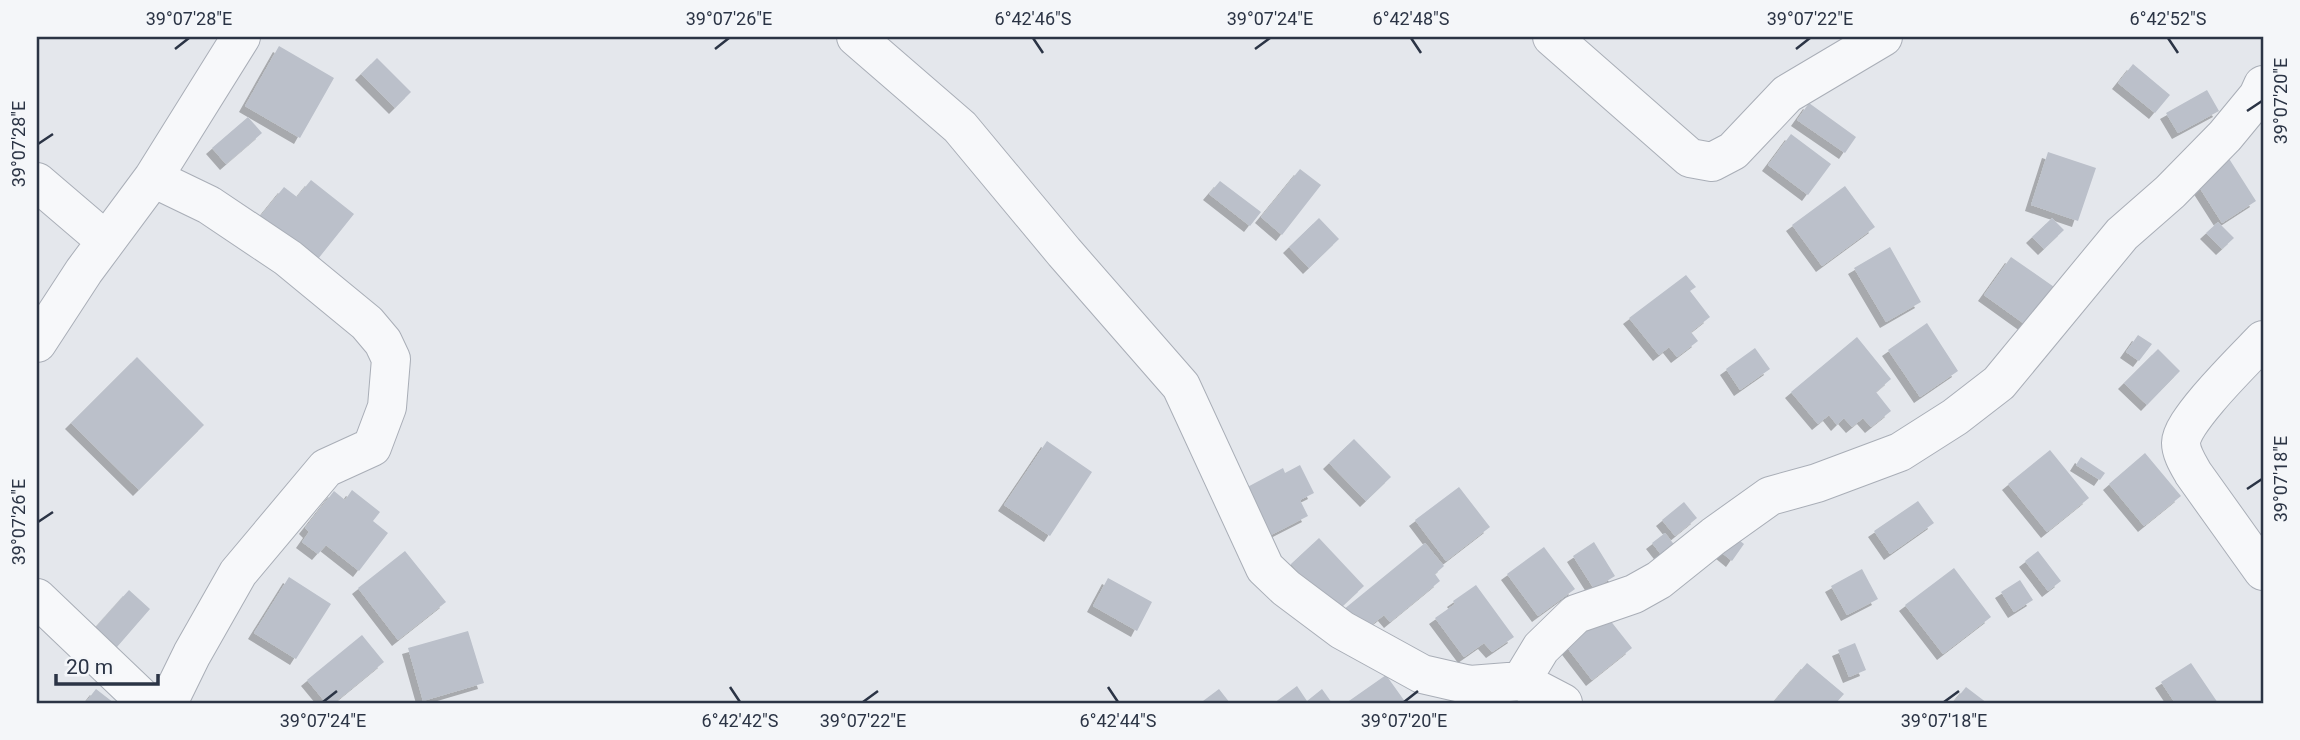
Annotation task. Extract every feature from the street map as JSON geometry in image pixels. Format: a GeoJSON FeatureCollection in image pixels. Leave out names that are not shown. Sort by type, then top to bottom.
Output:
{"type":"FeatureCollection","features":[{"type":"Feature","properties":{"kind":"street"},"geometry":{"type":"LineString","coordinates":[[37,344],[106,241],[153,178],[241,37]]}},
{"type":"Feature","properties":{"kind":"street"},"geometry":{"type":"LineString","coordinates":[[856,37],[960,127],[1181,386],[1265,568],[1286,588],[1342,630],[1422,674],[1470,685],[1521,681],[1563,703]]}},
{"type":"Feature","properties":{"kind":"street"},"geometry":{"type":"LineString","coordinates":[[1552,37],[1690,158],[1712,162],[1733,151],[1787,94],[1883,37]]}},
{"type":"Feature","properties":{"kind":"street"},"geometry":{"type":"LineString","coordinates":[[1521,681],[1542,648],[1576,614],[1634,594],[1659,580],[1770,496],[1817,483],[1900,452],[1955,417],[1998,383],[2122,234],[2170,192],[2225,136],[2258,96],[2263,85]]}},
{"type":"Feature","properties":{"kind":"street"},"geometry":{"type":"LineString","coordinates":[[153,178],[209,205],[288,258],[368,323],[383,342],[391,359],[387,407],[372,447],[326,468],[238,573],[168,703]]}},
{"type":"Feature","properties":{"kind":"street"},"geometry":{"type":"LineString","coordinates":[[37,182],[106,241]]}},
{"type":"Feature","properties":{"kind":"street"},"geometry":{"type":"LineString","coordinates":[[2263,340],[2195,416],[2180,441],[2184,457],[2193,473],[2263,571]]}},
{"type":"Feature","properties":{"kind":"street"},"geometry":{"type":"LineString","coordinates":[[37,598],[147,703]]}},
{"type":"Feature","properties":{"kind":"building"},"geometry":{"type":"Polygon","coordinates":[[[279,46],[334,78],[300,138],[245,106],[279,46]]]}},
{"type":"Feature","properties":{"kind":"building"},"geometry":{"type":"Polygon","coordinates":[[[377,58],[411,92],[395,108],[361,74],[377,58]]]}},
{"type":"Feature","properties":{"kind":"building"},"geometry":{"type":"Polygon","coordinates":[[[2133,64],[2170,95],[2155,113],[2118,83],[2133,64]]]}},
{"type":"Feature","properties":{"kind":"building"},"geometry":{"type":"Polygon","coordinates":[[[2207,90],[2219,111],[2178,133],[2166,113],[2207,90]]]}},
{"type":"Feature","properties":{"kind":"building"},"geometry":{"type":"Polygon","coordinates":[[[1809,103],[1856,137],[1845,153],[1797,120],[1809,103]]]}},
{"type":"Feature","properties":{"kind":"building"},"geometry":{"type":"Polygon","coordinates":[[[248,117],[262,133],[226,164],[212,148],[248,117]]]}},
{"type":"Feature","properties":{"kind":"building"},"geometry":{"type":"Polygon","coordinates":[[[1791,134],[1831,164],[1808,195],[1768,165],[1791,134]]]}},
{"type":"Feature","properties":{"kind":"building"},"geometry":{"type":"Polygon","coordinates":[[[2048,152],[2096,168],[2078,221],[2031,205],[2048,152]]]}},
{"type":"Feature","properties":{"kind":"building"},"geometry":{"type":"Polygon","coordinates":[[[2228,157],[2256,201],[2222,223],[2194,179],[2228,157]]]}},
{"type":"Feature","properties":{"kind":"building"},"geometry":{"type":"Polygon","coordinates":[[[1300,169],[1321,185],[1282,235],[1261,217],[1300,169]]]}},
{"type":"Feature","properties":{"kind":"building"},"geometry":{"type":"Polygon","coordinates":[[[311,180],[354,214],[314,264],[259,218],[284,187],[297,197],[311,180]]]}},
{"type":"Feature","properties":{"kind":"building"},"geometry":{"type":"Polygon","coordinates":[[[1220,181],[1261,212],[1250,226],[1209,194],[1220,181]]]}},
{"type":"Feature","properties":{"kind":"building"},"geometry":{"type":"Polygon","coordinates":[[[1845,186],[1875,227],[1822,266],[1792,225],[1845,186]]]}},
{"type":"Feature","properties":{"kind":"building"},"geometry":{"type":"Polygon","coordinates":[[[1319,218],[1339,239],[1309,268],[1289,247],[1319,218]]]}},
{"type":"Feature","properties":{"kind":"building"},"geometry":{"type":"Polygon","coordinates":[[[2052,218],[2064,230],[2044,249],[2032,237],[2052,218]]]}},
{"type":"Feature","properties":{"kind":"building"},"geometry":{"type":"Polygon","coordinates":[[[2218,222],[2234,238],[2222,249],[2206,233],[2218,222]]]}},
{"type":"Feature","properties":{"kind":"building"},"geometry":{"type":"Polygon","coordinates":[[[1890,247],[1921,302],[1886,322],[1854,268],[1890,247]]]}},
{"type":"Feature","properties":{"kind":"building"},"geometry":{"type":"Polygon","coordinates":[[[2011,257],[2057,289],[2030,328],[1984,295],[2011,257]]]}},
{"type":"Feature","properties":{"kind":"building"},"geometry":{"type":"Polygon","coordinates":[[[1686,275],[1696,287],[1690,291],[1710,317],[1691,332],[1698,341],[1677,357],[1669,347],[1659,355],[1629,318],[1686,275]]]}},
{"type":"Feature","properties":{"kind":"building"},"geometry":{"type":"Polygon","coordinates":[[[1927,323],[1958,371],[1920,397],[1888,350],[1927,323]]]}},
{"type":"Feature","properties":{"kind":"building"},"geometry":{"type":"Polygon","coordinates":[[[2138,335],[2152,344],[2139,361],[2126,352],[2138,335]]]}},
{"type":"Feature","properties":{"kind":"building"},"geometry":{"type":"Polygon","coordinates":[[[1857,337],[1891,379],[1876,392],[1891,411],[1871,427],[1863,418],[1852,427],[1844,418],[1837,425],[1829,415],[1818,424],[1791,392],[1857,337]]]}},
{"type":"Feature","properties":{"kind":"building"},"geometry":{"type":"Polygon","coordinates":[[[1755,348],[1770,369],[1740,390],[1726,369],[1755,348]]]}},
{"type":"Feature","properties":{"kind":"building"},"geometry":{"type":"Polygon","coordinates":[[[2158,349],[2180,371],[2147,405],[2124,383],[2158,349]]]}},
{"type":"Feature","properties":{"kind":"building"},"geometry":{"type":"Polygon","coordinates":[[[137,357],[204,425],[139,490],[71,423],[137,357]]]}},
{"type":"Feature","properties":{"kind":"building"},"geometry":{"type":"Polygon","coordinates":[[[1354,439],[1391,477],[1366,501],[1329,463],[1354,439]]]}},
{"type":"Feature","properties":{"kind":"building"},"geometry":{"type":"Polygon","coordinates":[[[1047,441],[1092,472],[1050,536],[1004,505],[1047,441]]]}},
{"type":"Feature","properties":{"kind":"building"},"geometry":{"type":"Polygon","coordinates":[[[2050,450],[2089,498],[2047,532],[2008,484],[2050,450]]]}},
{"type":"Feature","properties":{"kind":"building"},"geometry":{"type":"Polygon","coordinates":[[[2145,453],[2181,496],[2144,526],[2109,484],[2145,453]]]}},
{"type":"Feature","properties":{"kind":"building"},"geometry":{"type":"Polygon","coordinates":[[[2081,457],[2105,473],[2100,480],[2076,465],[2081,457]]]}},
{"type":"Feature","properties":{"kind":"building"},"geometry":{"type":"Polygon","coordinates":[[[1300,465],[1314,493],[1300,500],[1308,516],[1263,539],[1238,492],[1283,468],[1285,473],[1300,465]]]}},
{"type":"Feature","properties":{"kind":"building"},"geometry":{"type":"Polygon","coordinates":[[[1459,487],[1490,527],[1446,561],[1415,520],[1459,487]]]}},
{"type":"Feature","properties":{"kind":"building"},"geometry":{"type":"Polygon","coordinates":[[[352,490],[380,512],[373,521],[388,533],[359,571],[326,545],[318,554],[302,542],[309,532],[305,528],[334,491],[345,500],[352,490]]]}},
{"type":"Feature","properties":{"kind":"building"},"geometry":{"type":"Polygon","coordinates":[[[1918,501],[1934,523],[1890,554],[1874,531],[1918,501]]]}},
{"type":"Feature","properties":{"kind":"building"},"geometry":{"type":"Polygon","coordinates":[[[1684,502],[1697,518],[1675,536],[1662,520],[1684,502]]]}},
{"type":"Feature","properties":{"kind":"building"},"geometry":{"type":"Polygon","coordinates":[[[1729,532],[1744,544],[1732,561],[1716,548],[1729,532]]]}},
{"type":"Feature","properties":{"kind":"building"},"geometry":{"type":"Polygon","coordinates":[[[1665,533],[1676,547],[1663,557],[1652,543],[1665,533]]]}},
{"type":"Feature","properties":{"kind":"building"},"geometry":{"type":"Polygon","coordinates":[[[1319,538],[1364,586],[1335,613],[1291,564],[1319,538]]]}},
{"type":"Feature","properties":{"kind":"building"},"geometry":{"type":"Polygon","coordinates":[[[1594,542],[1615,576],[1594,589],[1573,556],[1594,542]]]}},
{"type":"Feature","properties":{"kind":"building"},"geometry":{"type":"Polygon","coordinates":[[[1425,543],[1444,566],[1435,574],[1440,581],[1390,622],[1384,615],[1361,633],[1343,610],[1425,543]]]}},
{"type":"Feature","properties":{"kind":"building"},"geometry":{"type":"Polygon","coordinates":[[[1544,547],[1575,589],[1538,616],[1507,574],[1544,547]]]}},
{"type":"Feature","properties":{"kind":"building"},"geometry":{"type":"Polygon","coordinates":[[[405,551],[446,602],[398,640],[358,588],[405,551]]]}},
{"type":"Feature","properties":{"kind":"building"},"geometry":{"type":"Polygon","coordinates":[[[2038,551],[2061,581],[2048,591],[2025,561],[2038,551]]]}},
{"type":"Feature","properties":{"kind":"building"},"geometry":{"type":"Polygon","coordinates":[[[1954,568],[1991,617],[1943,654],[1905,605],[1954,568]]]}},
{"type":"Feature","properties":{"kind":"building"},"geometry":{"type":"Polygon","coordinates":[[[1862,569],[1878,599],[1847,615],[1831,586],[1862,569]]]}},
{"type":"Feature","properties":{"kind":"building"},"geometry":{"type":"Polygon","coordinates":[[[289,577],[331,604],[296,659],[254,633],[289,577]]]}},
{"type":"Feature","properties":{"kind":"building"},"geometry":{"type":"Polygon","coordinates":[[[1108,578],[1152,602],[1137,631],[1093,606],[1108,578]]]}},
{"type":"Feature","properties":{"kind":"building"},"geometry":{"type":"Polygon","coordinates":[[[2020,580],[2033,600],[2014,612],[2001,592],[2020,580]]]}},
{"type":"Feature","properties":{"kind":"building"},"geometry":{"type":"Polygon","coordinates":[[[1476,585],[1514,637],[1492,652],[1484,643],[1464,657],[1435,618],[1476,585]]]}},
{"type":"Feature","properties":{"kind":"building"},"geometry":{"type":"Polygon","coordinates":[[[129,590],[150,609],[117,647],[95,628],[129,590]]]}},
{"type":"Feature","properties":{"kind":"building"},"geometry":{"type":"Polygon","coordinates":[[[1602,610],[1632,648],[1592,680],[1562,641],[1602,610]]]}},
{"type":"Feature","properties":{"kind":"building"},"geometry":{"type":"Polygon","coordinates":[[[468,631],[484,683],[423,701],[408,648],[468,631]]]}},
{"type":"Feature","properties":{"kind":"building"},"geometry":{"type":"Polygon","coordinates":[[[362,635],[384,662],[334,703],[326,703],[307,680],[362,635]]]}},
{"type":"Feature","properties":{"kind":"building"},"geometry":{"type":"Polygon","coordinates":[[[1855,643],[1866,670],[1849,677],[1838,650],[1855,643]]]}},
{"type":"Feature","properties":{"kind":"building"},"geometry":{"type":"Polygon","coordinates":[[[1807,663],[1844,694],[1836,703],[1773,703],[1807,663]]]}},
{"type":"Feature","properties":{"kind":"building"},"geometry":{"type":"Polygon","coordinates":[[[2191,663],[2218,703],[2175,703],[2161,682],[2191,663]]]}},
{"type":"Feature","properties":{"kind":"building"},"geometry":{"type":"Polygon","coordinates":[[[1386,675],[1406,703],[1346,703],[1386,675]]]}},
{"type":"Feature","properties":{"kind":"building"},"geometry":{"type":"Polygon","coordinates":[[[1297,686],[1307,701],[1322,689],[1332,703],[1274,703],[1297,686]]]}},
{"type":"Feature","properties":{"kind":"building"},"geometry":{"type":"Polygon","coordinates":[[[1966,687],[1987,703],[1953,703],[1966,687]]]}},
{"type":"Feature","properties":{"kind":"building"},"geometry":{"type":"Polygon","coordinates":[[[96,689],[114,703],[85,703],[96,689]]]}},
{"type":"Feature","properties":{"kind":"building"},"geometry":{"type":"Polygon","coordinates":[[[1219,689],[1230,703],[1204,703],[1203,701],[1219,689]]]}}]}
